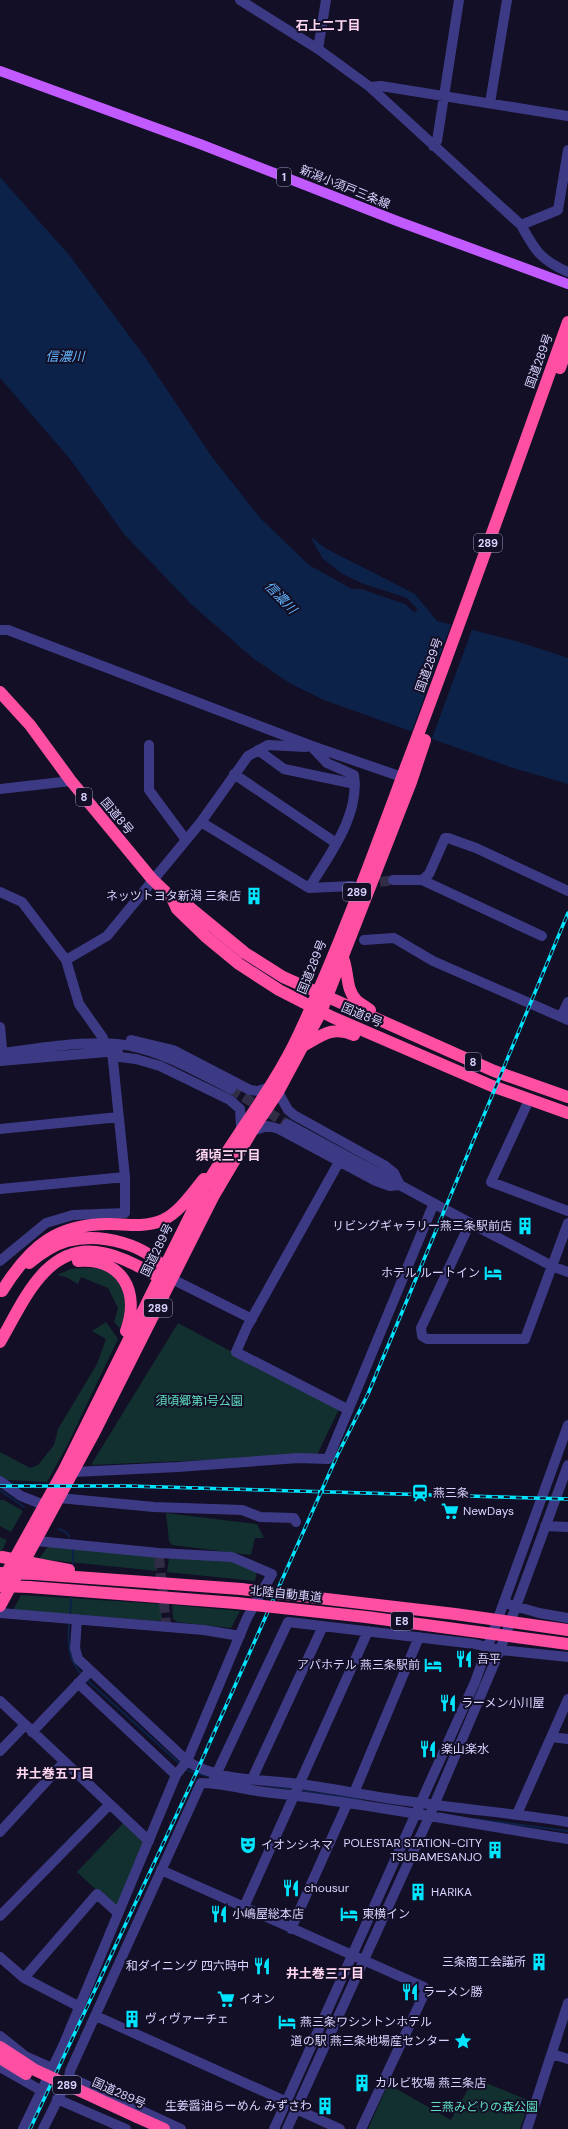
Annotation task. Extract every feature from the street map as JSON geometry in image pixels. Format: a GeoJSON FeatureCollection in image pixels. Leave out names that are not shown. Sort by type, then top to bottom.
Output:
{"type":"FeatureCollection","features":[{"type":"Feature","properties":{"kind":"highway","name":"国道289号"},"geometry":{"type":"LineString","coordinates":[[274,1089],[298,1035],[316,1010],[328,997],[343,958],[568,322]]}},
{"type":"Feature","properties":{"kind":"highway","name":"国道289号"},"geometry":{"type":"LineString","coordinates":[[0,1585],[64,1470],[184,1225],[221,1159],[247,1129],[305,1045],[316,1010],[317,992],[402,777],[411,766],[568,346]]}},
{"type":"Feature","properties":{"kind":"highway","name":"国道8号"},"geometry":{"type":"LineString","coordinates":[[0,692],[30,725],[71,781],[152,879],[172,898],[177,909],[205,936],[239,964],[279,990],[316,1010],[529,1100],[568,1114]]}},
{"type":"Feature","properties":{"kind":"highway","name":"国道8号"},"geometry":{"type":"LineString","coordinates":[[172,898],[183,902],[224,936],[264,966],[317,992],[494,1072],[568,1097]]}},
{"type":"Feature","properties":{"kind":"highway"},"geometry":{"type":"LineString","coordinates":[[343,958],[347,968],[348,987],[352,995],[370,1009],[373,1017]]}},
{"type":"Feature","properties":{"kind":"highway"},"geometry":{"type":"LineString","coordinates":[[305,1045],[323,1034],[336,1030],[346,1031],[377,1044],[396,1045]]}},
{"type":"Feature","properties":{"kind":"highway","name":"国道289号"},"geometry":{"type":"LineString","coordinates":[[0,1606],[74,1472],[247,1129]]}},
{"type":"Feature","properties":{"kind":"highway"},"geometry":{"type":"LineString","coordinates":[[1,1293],[29,1253],[60,1232],[90,1224],[144,1225],[154,1223],[170,1215],[221,1159]]}},
{"type":"Feature","properties":{"kind":"highway"},"geometry":{"type":"LineString","coordinates":[[1,1293],[39,1255],[53,1247],[78,1238],[92,1238],[121,1243],[148,1256],[162,1272],[172,1279]]}},
{"type":"Feature","properties":{"kind":"highway"},"geometry":{"type":"LineString","coordinates":[[0,1342],[35,1282],[53,1264],[63,1258],[89,1253],[102,1253],[162,1272]]}},
{"type":"Feature","properties":{"kind":"highway"},"geometry":{"type":"LineString","coordinates":[[35,1282],[44,1274],[64,1264],[86,1260],[107,1265],[117,1271],[124,1278],[131,1297],[131,1317],[105,1386]]}},
{"type":"Feature","properties":{"kind":"highway"},"geometry":{"type":"LineString","coordinates":[[1,1557],[38,1570]]}},
{"type":"Feature","properties":{"kind":"highway","name":"北陸自動車道"},"geometry":{"type":"LineString","coordinates":[[0,1573],[38,1570],[241,1590],[447,1613],[568,1630]]}},
{"type":"Feature","properties":{"kind":"highway","name":"北陸自動車道"},"geometry":{"type":"LineString","coordinates":[[0,1585],[236,1603],[382,1618],[568,1644]]}},
{"type":"Feature","properties":{"kind":"highway","name":"国道289号"},"geometry":{"type":"LineString","coordinates":[[0,2047],[35,2070],[136,2125]]}},
{"type":"Feature","properties":{"kind":"highway","name":"国道289号"},"geometry":{"type":"LineString","coordinates":[[0,2058],[32,2077],[136,2125],[164,2129]]}},
{"type":"Feature","properties":{"kind":"main road","name":"新潟小須戸三条線"},"geometry":{"type":"LineString","coordinates":[[0,71],[200,144],[397,222],[568,284]]}},
{"type":"Feature","properties":{"kind":"street"},"geometry":{"type":"LineString","coordinates":[[240,0],[318,49],[370,87],[521,225],[537,253],[557,267],[568,272]]}},
{"type":"Feature","properties":{"kind":"street"},"geometry":{"type":"LineString","coordinates":[[318,49],[326,0]]}},
{"type":"Feature","properties":{"kind":"street"},"geometry":{"type":"LineString","coordinates":[[433,146],[437,141],[459,0]]}},
{"type":"Feature","properties":{"kind":"street"},"geometry":{"type":"LineString","coordinates":[[490,103],[507,0]]}},
{"type":"Feature","properties":{"kind":"street"},"geometry":{"type":"LineString","coordinates":[[370,87],[381,86],[568,116]]}},
{"type":"Feature","properties":{"kind":"street"},"geometry":{"type":"LineString","coordinates":[[521,225],[558,210],[568,150]]}},
{"type":"Feature","properties":{"kind":"street"},"geometry":{"type":"LineString","coordinates":[[0,630],[8,630],[312,746],[402,777]]}},
{"type":"Feature","properties":{"kind":"street"},"geometry":{"type":"LineString","coordinates":[[149,745],[150,790],[186,840]]}},
{"type":"Feature","properties":{"kind":"street"},"geometry":{"type":"LineString","coordinates":[[66,960],[107,936],[152,879],[201,822],[248,756],[268,745],[312,746],[327,764],[354,775],[354,801],[336,843],[309,888]]}},
{"type":"Feature","properties":{"kind":"street"},"geometry":{"type":"LineString","coordinates":[[258,750],[284,769],[355,784]]}},
{"type":"Feature","properties":{"kind":"street"},"geometry":{"type":"LineString","coordinates":[[234,774],[336,843]]}},
{"type":"Feature","properties":{"kind":"street"},"geometry":{"type":"LineString","coordinates":[[0,789],[71,781]]}},
{"type":"Feature","properties":{"kind":"street"},"geometry":{"type":"LineString","coordinates":[[201,822],[309,888],[352,886]]}},
{"type":"Feature","properties":{"kind":"street"},"geometry":{"type":"LineString","coordinates":[[422,880],[429,874],[446,838],[448,838],[476,848],[568,891]]}},
{"type":"Feature","properties":{"kind":"street"},"geometry":{"type":"LineString","coordinates":[[393,880],[422,880],[542,936]]}},
{"type":"Feature","properties":{"kind":"street"},"geometry":{"type":"LineString","coordinates":[[0,892],[22,902],[66,960],[79,1004],[103,1041],[129,1045],[172,1060],[231,1089]]}},
{"type":"Feature","properties":{"kind":"street"},"geometry":{"type":"LineString","coordinates":[[364,940],[394,938],[433,961],[564,1019],[568,1002]]}},
{"type":"Feature","properties":{"kind":"street"},"geometry":{"type":"LineString","coordinates":[[0,1027],[1,1057]]}},
{"type":"Feature","properties":{"kind":"street"},"geometry":{"type":"LineString","coordinates":[[1,1057],[103,1041],[138,1040],[173,1050],[254,1092],[274,1089],[288,1110],[294,1116],[384,1165],[394,1173],[400,1185]]}},
{"type":"Feature","properties":{"kind":"street"},"geometry":{"type":"LineString","coordinates":[[1,1057],[112,1053],[144,1054],[172,1060]]}},
{"type":"Feature","properties":{"kind":"street"},"geometry":{"type":"LineString","coordinates":[[112,1053],[160,1066],[230,1100],[240,1109],[247,1129],[274,1126],[339,1162],[390,1186],[400,1185]]}},
{"type":"Feature","properties":{"kind":"street"},"geometry":{"type":"LineString","coordinates":[[0,1261],[46,1223],[73,1215],[126,1213],[125,1177],[112,1053]]}},
{"type":"Feature","properties":{"kind":"street"},"geometry":{"type":"LineString","coordinates":[[529,1100],[491,1182],[568,1211]]}},
{"type":"Feature","properties":{"kind":"street"},"geometry":{"type":"LineString","coordinates":[[0,1129],[118,1117]]}},
{"type":"Feature","properties":{"kind":"street"},"geometry":{"type":"LineString","coordinates":[[287,1124],[470,1224],[552,1266],[568,1272]]}},
{"type":"Feature","properties":{"kind":"street"},"geometry":{"type":"LineString","coordinates":[[339,1162],[252,1319],[236,1352],[348,1409]]}},
{"type":"Feature","properties":{"kind":"street"},"geometry":{"type":"LineString","coordinates":[[0,1189],[125,1177]]}},
{"type":"Feature","properties":{"kind":"street"},"geometry":{"type":"LineString","coordinates":[[74,1472],[178,1467],[298,1458],[328,1459],[434,1203]]}},
{"type":"Feature","properties":{"kind":"street"},"geometry":{"type":"LineString","coordinates":[[470,1224],[421,1328],[422,1336],[428,1339],[525,1339],[568,1223]]}},
{"type":"Feature","properties":{"kind":"street"},"geometry":{"type":"LineString","coordinates":[[172,1279],[252,1319]]}},
{"type":"Feature","properties":{"kind":"street"},"geometry":{"type":"LineString","coordinates":[[274,2129],[285,2101],[461,1714],[488,1646],[502,1603],[554,1464],[564,1451],[568,1426]]}},
{"type":"Feature","properties":{"kind":"street"},"geometry":{"type":"LineString","coordinates":[[287,2129],[429,1817],[500,1650],[515,1605],[568,1465],[554,1464]]}},
{"type":"Feature","properties":{"kind":"street"},"geometry":{"type":"LineString","coordinates":[[0,1481],[21,1496],[44,1505]]}},
{"type":"Feature","properties":{"kind":"street"},"geometry":{"type":"LineString","coordinates":[[59,1498],[154,1507],[242,1510],[260,1516],[294,1518],[296,1522]]}},
{"type":"Feature","properties":{"kind":"street"},"geometry":{"type":"LineString","coordinates":[[545,1526],[568,1527]]}},
{"type":"Feature","properties":{"kind":"street"},"geometry":{"type":"LineString","coordinates":[[23,2129],[42,2091],[149,1841],[247,1618],[272,1574],[232,1556],[159,1555],[37,1541]]}},
{"type":"Feature","properties":{"kind":"street"},"geometry":{"type":"LineString","coordinates":[[502,1603],[515,1605],[539,1613],[568,1618]]}},
{"type":"Feature","properties":{"kind":"street"},"geometry":{"type":"LineString","coordinates":[[0,1613],[166,1625],[240,1636]]}},
{"type":"Feature","properties":{"kind":"street"},"geometry":{"type":"LineString","coordinates":[[71,1618],[75,1653],[84,1677],[181,1768],[198,1769],[215,1778],[250,1791],[298,1790],[354,1793],[568,1822]]}},
{"type":"Feature","properties":{"kind":"street"},"geometry":{"type":"LineString","coordinates":[[215,1778],[288,1622],[488,1646],[500,1650],[568,1657]]}},
{"type":"Feature","properties":{"kind":"street"},"geometry":{"type":"LineString","coordinates":[[252,1779],[323,1626]]}},
{"type":"Feature","properties":{"kind":"street"},"geometry":{"type":"LineString","coordinates":[[244,1907],[298,1790],[368,1631]]}},
{"type":"Feature","properties":{"kind":"street"},"geometry":{"type":"LineString","coordinates":[[354,1793],[419,1637]]}},
{"type":"Feature","properties":{"kind":"street"},"geometry":{"type":"LineString","coordinates":[[84,1677],[181,1768]]}},
{"type":"Feature","properties":{"kind":"street"},"geometry":{"type":"LineString","coordinates":[[0,1751],[29,1729],[84,1677]]}},
{"type":"Feature","properties":{"kind":"street"},"geometry":{"type":"LineString","coordinates":[[517,1814],[568,1699]]}},
{"type":"Feature","properties":{"kind":"street"},"geometry":{"type":"LineString","coordinates":[[0,1701],[149,1841]]}},
{"type":"Feature","properties":{"kind":"street"},"geometry":{"type":"LineString","coordinates":[[551,1736],[568,1739]]}},
{"type":"Feature","properties":{"kind":"street"},"geometry":{"type":"LineString","coordinates":[[0,1832],[64,1762]]}},
{"type":"Feature","properties":{"kind":"street"},"geometry":{"type":"LineString","coordinates":[[43,2129],[69,2077],[70,2071],[201,1783],[215,1778],[252,1779],[347,1804],[568,1839]]}},
{"type":"Feature","properties":{"kind":"street"},"geometry":{"type":"LineString","coordinates":[[0,1916],[110,1804]]}},
{"type":"Feature","properties":{"kind":"street"},"geometry":{"type":"LineString","coordinates":[[291,1929],[347,1804]]}},
{"type":"Feature","properties":{"kind":"street"},"geometry":{"type":"LineString","coordinates":[[161,1870],[351,1956],[364,1960],[426,1990],[362,2129]]}},
{"type":"Feature","properties":{"kind":"street"},"geometry":{"type":"LineString","coordinates":[[24,1978],[97,1894],[118,1913]]}},
{"type":"Feature","properties":{"kind":"street"},"geometry":{"type":"LineString","coordinates":[[0,1957],[24,1978],[78,2006]]}},
{"type":"Feature","properties":{"kind":"street"},"geometry":{"type":"LineString","coordinates":[[527,2129],[568,2003]]}},
{"type":"Feature","properties":{"kind":"street"},"geometry":{"type":"LineString","coordinates":[[96,2016],[285,2101]]}},
{"type":"Feature","properties":{"kind":"street"},"geometry":{"type":"LineString","coordinates":[[0,2036],[25,2056],[52,2068]]}},
{"type":"Feature","properties":{"kind":"street"},"geometry":{"type":"LineString","coordinates":[[552,2054],[568,2059]]}},
{"type":"Feature","properties":{"kind":"street"},"geometry":{"type":"LineString","coordinates":[[0,2067],[42,2091]]}},
{"type":"Feature","properties":{"kind":"street"},"geometry":{"type":"LineString","coordinates":[[69,2077],[181,2129]]}},
{"type":"Feature","properties":{"kind":"street"},"geometry":{"type":"LineString","coordinates":[[57,2099],[136,2125]]}},
{"type":"Feature","properties":{"kind":"street"},"geometry":{"type":"LineString","coordinates":[[296,2109],[340,2129]]}},
{"type":"Feature","properties":{"kind":"green space"},"geometry":{"type":"Polygon","coordinates":[[[98,1268],[108,1271],[121,1285],[124,1292],[126,1307],[120,1328],[114,1322],[118,1308],[108,1288],[81,1277],[78,1284],[66,1277],[57,1275],[71,1269],[98,1268]]]}},
{"type":"Feature","properties":{"kind":"green space"},"geometry":{"type":"Polygon","coordinates":[[[106,1322],[118,1339],[67,1446],[47,1482],[4,1480],[0,1477],[0,1452],[30,1468],[38,1465],[54,1445],[58,1429],[97,1364],[106,1339],[92,1331],[106,1322]]]}},
{"type":"Feature","properties":{"kind":"green space","name":"須頃郷第1号公園"},"geometry":{"type":"Polygon","coordinates":[[[178,1323],[339,1409],[317,1455],[91,1465],[178,1323]]]}},
{"type":"Feature","properties":{"kind":"green space"},"geometry":{"type":"Polygon","coordinates":[[[0,1500],[4,1500],[23,1511],[11,1532],[0,1526],[0,1500]]]}},
{"type":"Feature","properties":{"kind":"green space"},"geometry":{"type":"Polygon","coordinates":[[[166,1513],[257,1524],[264,1538],[255,1538],[251,1555],[172,1545],[169,1541],[166,1513]]]}},
{"type":"Feature","properties":{"kind":"green space"},"geometry":{"type":"Polygon","coordinates":[[[0,1537],[7,1540],[1,1552],[0,1551],[0,1537]]]}},
{"type":"Feature","properties":{"kind":"green space"},"geometry":{"type":"Polygon","coordinates":[[[48,1546],[156,1554],[157,1571],[39,1559],[48,1546]]]}},
{"type":"Feature","properties":{"kind":"green space"},"geometry":{"type":"Polygon","coordinates":[[[169,1558],[233,1559],[258,1567],[255,1581],[167,1572],[169,1558]]]}},
{"type":"Feature","properties":{"kind":"green space"},"geometry":{"type":"Polygon","coordinates":[[[21,1595],[161,1604],[162,1619],[159,1621],[13,1610],[21,1595]]]}},
{"type":"Feature","properties":{"kind":"green space"},"geometry":{"type":"Polygon","coordinates":[[[172,1605],[240,1611],[231,1628],[177,1622],[173,1619],[172,1605]]]}},
{"type":"Feature","properties":{"kind":"green space"},"geometry":{"type":"Polygon","coordinates":[[[125,1821],[147,1841],[119,1911],[77,1872],[125,1821]]]}},
{"type":"Feature","properties":{"kind":"green space","name":"三燕みどりの森公園"},"geometry":{"type":"Polygon","coordinates":[[[474,2078],[530,2101],[520,2129],[368,2129],[388,2084],[451,2120],[474,2078]]]}},
{"type":"Feature","properties":{"kind":"water","name":"信濃川"},"geometry":{"type":"Polygon","coordinates":[[[0,177],[70,256],[145,357],[212,457],[261,519],[309,565],[352,589],[361,589],[405,604],[414,612],[418,610],[407,598],[361,583],[341,573],[322,558],[310,536],[325,548],[415,594],[437,621],[516,641],[568,658],[568,784],[513,768],[324,700],[291,684],[254,659],[192,605],[124,534],[70,459],[0,378],[0,177]]]}},
{"type":"Feature","properties":{"kind":"pier"},"geometry":{"type":"Polygon","coordinates":[[[452,622],[473,627],[431,741],[411,733],[452,622]]]}},
{"type":"Feature","properties":{"kind":"waterway"},"geometry":{"type":"LineString","coordinates":[[0,1490],[24,1507]]}},
{"type":"Feature","properties":{"kind":"waterway"},"geometry":{"type":"LineString","coordinates":[[59,1529],[67,1533],[69,1537]]}},
{"type":"Feature","properties":{"kind":"waterway"},"geometry":{"type":"LineString","coordinates":[[73,1547],[73,1564]]}},
{"type":"Feature","properties":{"kind":"waterway"},"geometry":{"type":"LineString","coordinates":[[70,1615],[71,1598]]}},
{"type":"Feature","properties":{"kind":"waterway"},"geometry":{"type":"LineString","coordinates":[[69,1622],[68,1637],[71,1656],[77,1669],[82,1675]]}},
{"type":"Feature","properties":{"kind":"waterway"},"geometry":{"type":"LineString","coordinates":[[87,1680],[180,1764]]}},
{"type":"Feature","properties":{"kind":"waterway"},"geometry":{"type":"LineString","coordinates":[[185,1768],[189,1771],[211,1777]]}},
{"type":"Feature","properties":{"kind":"waterway"},"geometry":{"type":"LineString","coordinates":[[270,1786],[294,1789]]}},
{"type":"Feature","properties":{"kind":"waterway"},"geometry":{"type":"LineString","coordinates":[[300,1790],[361,1800]]}},
{"type":"Feature","properties":{"kind":"waterway"},"geometry":{"type":"LineString","coordinates":[[474,1819],[568,1831]]}},
{"type":"Feature","properties":{"kind":"tunnel"},"geometry":{"type":"LineString","coordinates":[[365,884],[393,880]]}},
{"type":"Feature","properties":{"kind":"tunnel"},"geometry":{"type":"LineString","coordinates":[[231,1089],[287,1124]]}},
{"type":"Feature","properties":{"kind":"tunnel"},"geometry":{"type":"LineString","coordinates":[[159,1558],[166,1624]]}},
{"type":"Feature","properties":{"kind":"railway"},"geometry":{"type":"LineString","coordinates":[[30,2129],[198,1769],[337,1456],[368,1394],[568,913]]}},
{"type":"Feature","properties":{"kind":"railway"},"geometry":{"type":"LineString","coordinates":[[0,1486],[128,1486],[568,1499]]}},
{"type":"Feature","properties":{"kind":"place","name":"ネッツトヨタ新潟 三条店"},"geometry":{"type":"Point","coordinates":[254,896]}},
{"type":"Feature","properties":{"kind":"place","name":"リビングギャラリー燕三条駅前店"},"geometry":{"type":"Point","coordinates":[525,1226]}},
{"type":"Feature","properties":{"kind":"place","name":"ホテル ルートイン"},"geometry":{"type":"Point","coordinates":[493,1273]}},
{"type":"Feature","properties":{"kind":"place","name":"燕三条"},"geometry":{"type":"Point","coordinates":[420,1493]}},
{"type":"Feature","properties":{"kind":"place","name":"NewDays"},"geometry":{"type":"Point","coordinates":[450,1511]}},
{"type":"Feature","properties":{"kind":"place","name":"吾平"},"geometry":{"type":"Point","coordinates":[464,1659]}},
{"type":"Feature","properties":{"kind":"place","name":"アパホテル 燕三条駅前"},"geometry":{"type":"Point","coordinates":[433,1665]}},
{"type":"Feature","properties":{"kind":"place","name":"ラーメン小川屋"},"geometry":{"type":"Point","coordinates":[448,1703]}},
{"type":"Feature","properties":{"kind":"place","name":"楽山楽水"},"geometry":{"type":"Point","coordinates":[428,1749]}},
{"type":"Feature","properties":{"kind":"place","name":"イオンシネマ"},"geometry":{"type":"Point","coordinates":[248,1845]}},
{"type":"Feature","properties":{"kind":"place","name":"POLESTAR STATION-CITY TSUBAMESANJO"},"geometry":{"type":"Point","coordinates":[495,1850]}},
{"type":"Feature","properties":{"kind":"place","name":"chousur"},"geometry":{"type":"Point","coordinates":[291,1888]}},
{"type":"Feature","properties":{"kind":"place","name":"HARIKA"},"geometry":{"type":"Point","coordinates":[418,1892]}},
{"type":"Feature","properties":{"kind":"place","name":"小嶋屋総本店"},"geometry":{"type":"Point","coordinates":[219,1914]}},
{"type":"Feature","properties":{"kind":"place","name":"東横イン"},"geometry":{"type":"Point","coordinates":[349,1914]}},
{"type":"Feature","properties":{"kind":"place","name":"三条商工会議所"},"geometry":{"type":"Point","coordinates":[539,1962]}},
{"type":"Feature","properties":{"kind":"place","name":"和ダイニング 四六時中"},"geometry":{"type":"Point","coordinates":[262,1966]}},
{"type":"Feature","properties":{"kind":"place","name":"ラーメン勝"},"geometry":{"type":"Point","coordinates":[410,1992]}},
{"type":"Feature","properties":{"kind":"place","name":"イオン"},"geometry":{"type":"Point","coordinates":[226,1999]}},
{"type":"Feature","properties":{"kind":"place","name":"ヴィヴァーチェ"},"geometry":{"type":"Point","coordinates":[132,2019]}},
{"type":"Feature","properties":{"kind":"place","name":"燕三条ワシントンホテル"},"geometry":{"type":"Point","coordinates":[287,2022]}},
{"type":"Feature","properties":{"kind":"place","name":"道の駅 燕三条地場産センター"},"geometry":{"type":"Point","coordinates":[463,2041]}},
{"type":"Feature","properties":{"kind":"place","name":"カルビ牧場 燕三条店"},"geometry":{"type":"Point","coordinates":[362,2083]}},
{"type":"Feature","properties":{"kind":"place","name":"生姜醤油らーめん みずさわ"},"geometry":{"type":"Point","coordinates":[325,2106]}},
{"type":"Feature","properties":{"kind":"district","name":"石上二丁目"},"geometry":{"type":"Point","coordinates":[328,25]}},
{"type":"Feature","properties":{"kind":"district","name":"須頃三丁目"},"geometry":{"type":"Point","coordinates":[228,1155]}},
{"type":"Feature","properties":{"kind":"district","name":"井土巻五丁目"},"geometry":{"type":"Point","coordinates":[55,1773]}},
{"type":"Feature","properties":{"kind":"district","name":"井土巻三丁目"},"geometry":{"type":"Point","coordinates":[325,1973]}}]}
